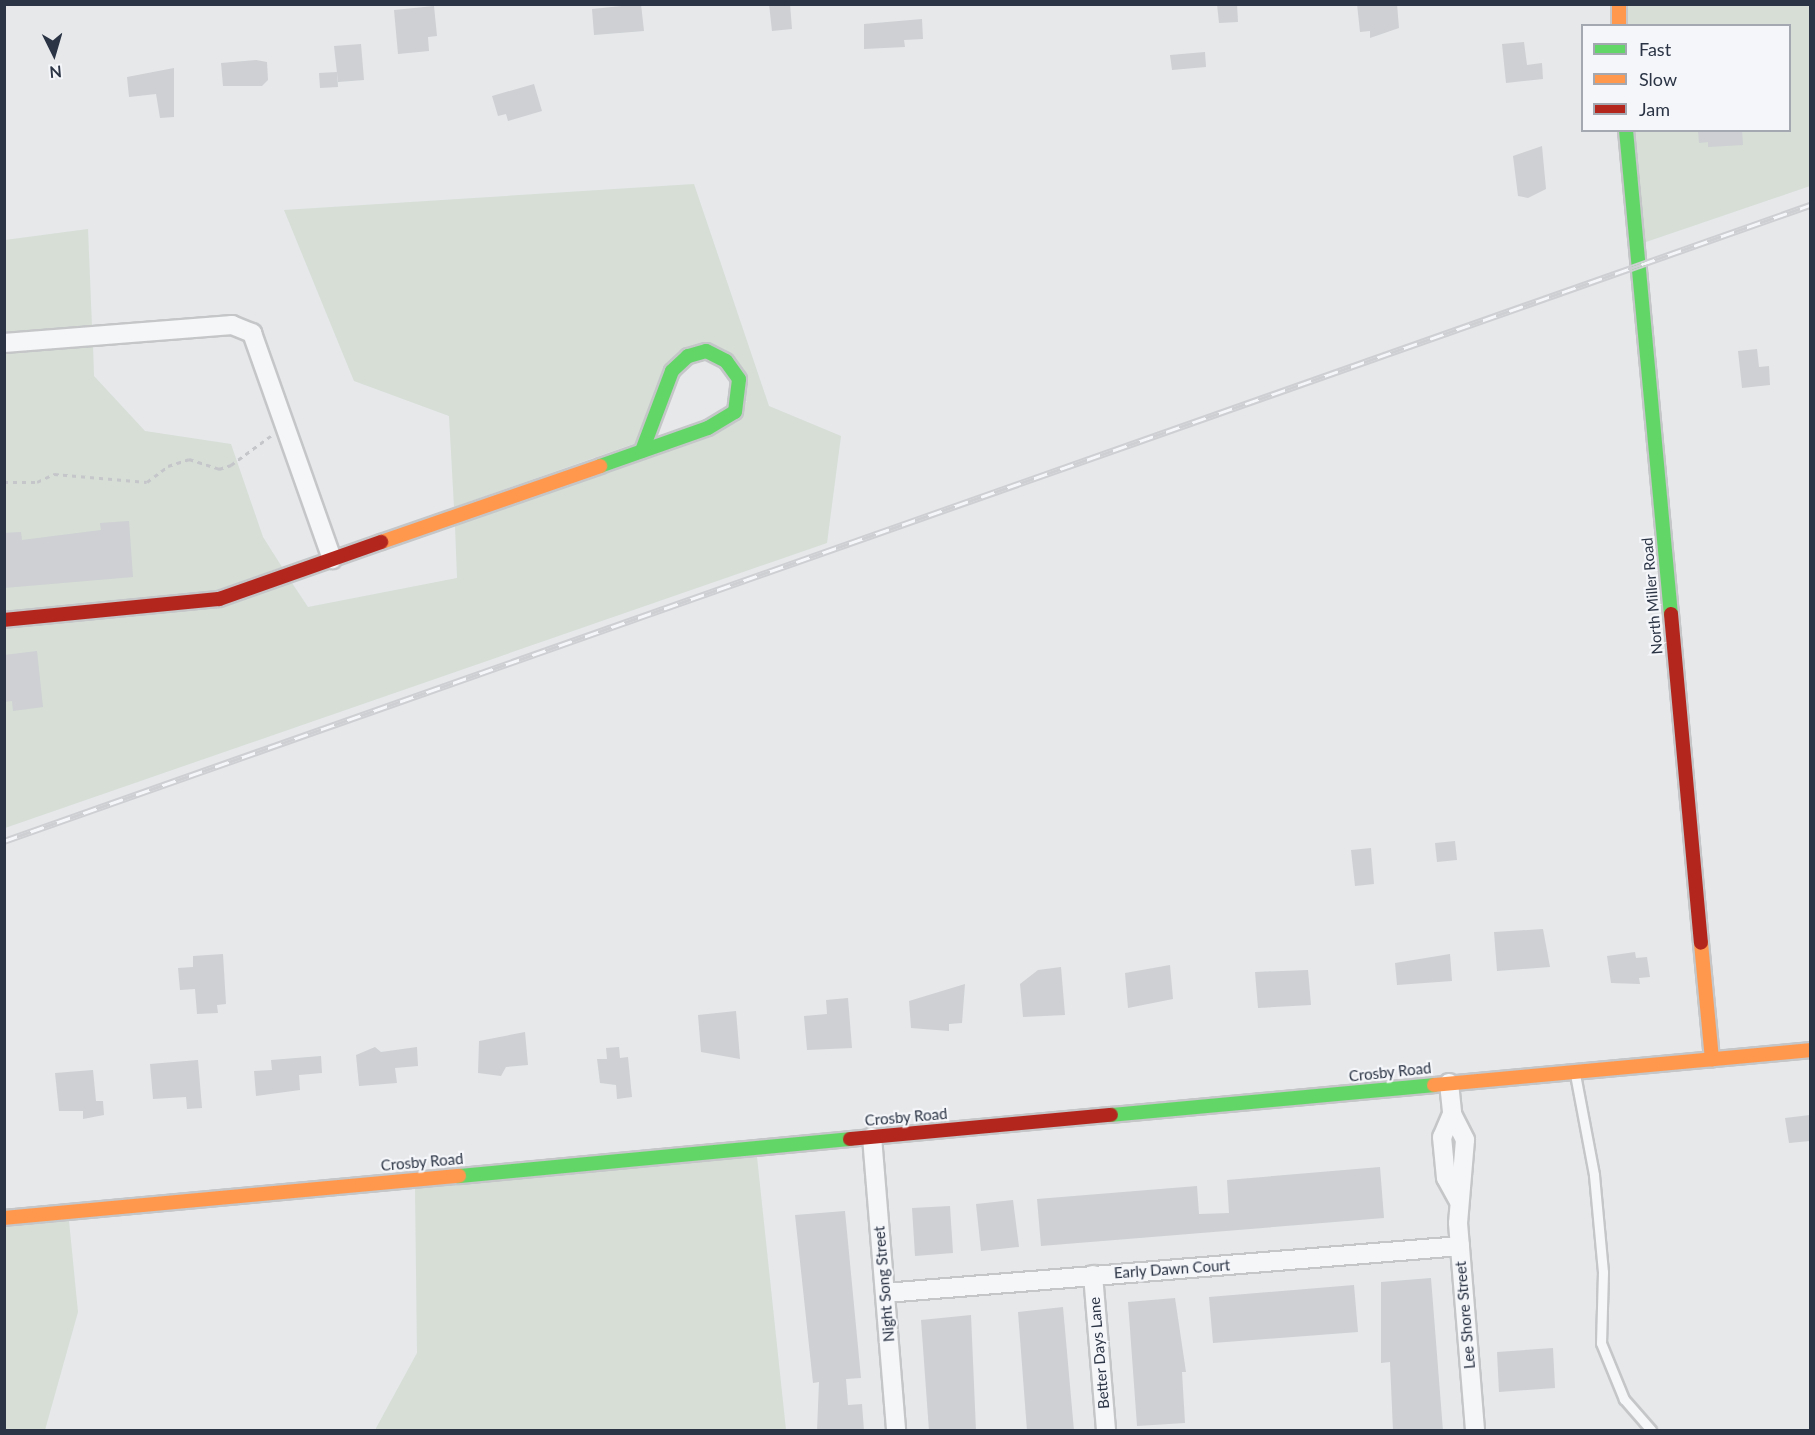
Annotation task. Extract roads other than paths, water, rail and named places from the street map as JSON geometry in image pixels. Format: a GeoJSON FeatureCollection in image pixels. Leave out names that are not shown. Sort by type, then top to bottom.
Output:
{"type":"FeatureCollection","features":[{"type":"Feature","properties":{"kind":"street"},"geometry":{"type":"LineString","coordinates":[[1618,4],[1620,24]]}},
{"type":"Feature","properties":{"kind":"street","name":"North Miller Road"},"geometry":{"type":"LineString","coordinates":[[1626,132],[1712,1059]]}},
{"type":"Feature","properties":{"kind":"street"},"geometry":{"type":"LineString","coordinates":[[4,343],[243,327],[258,344],[332,559]]}},
{"type":"Feature","properties":{"kind":"street"},"geometry":{"type":"LineString","coordinates":[[4,620],[203,602],[642,451],[735,412],[739,379],[726,361],[706,351],[688,356],[672,371],[642,451]]}},
{"type":"Feature","properties":{"kind":"street","name":"Crosby Road"},"geometry":{"type":"LineString","coordinates":[[4,1218],[1810,1050]]}},
{"type":"Feature","properties":{"kind":"street"},"geometry":{"type":"LineString","coordinates":[[1449,1083],[1452,1114],[1465,1140],[1464,1170],[1458,1200]]}},
{"type":"Feature","properties":{"kind":"street"},"geometry":{"type":"LineString","coordinates":[[1452,1114],[1442,1137],[1446,1171],[1458,1200]]}},
{"type":"Feature","properties":{"kind":"street","name":"Night Song Street"},"geometry":{"type":"LineString","coordinates":[[872,1137],[896,1431]]}},
{"type":"Feature","properties":{"kind":"street"},"geometry":{"type":"LineString","coordinates":[[1446,1171],[1464,1170]]}},
{"type":"Feature","properties":{"kind":"street","name":"Lee Shore Street"},"geometry":{"type":"LineString","coordinates":[[1458,1200],[1475,1431]]}},
{"type":"Feature","properties":{"kind":"street","name":"Early Dawn Court"},"geometry":{"type":"LineString","coordinates":[[885,1293],[1460,1246]]}},
{"type":"Feature","properties":{"kind":"street","name":"Better Days Lane"},"geometry":{"type":"LineString","coordinates":[[1093,1275],[1106,1431]]}},
{"type":"Feature","properties":{"kind":"lane"},"geometry":{"type":"LineString","coordinates":[[1574,1071],[1594,1175],[1603,1272],[1601,1343],[1624,1399],[1651,1431]]}},
{"type":"Feature","properties":{"kind":"railway"},"geometry":{"type":"LineString","coordinates":[[4,841],[1810,205]]}}]}
